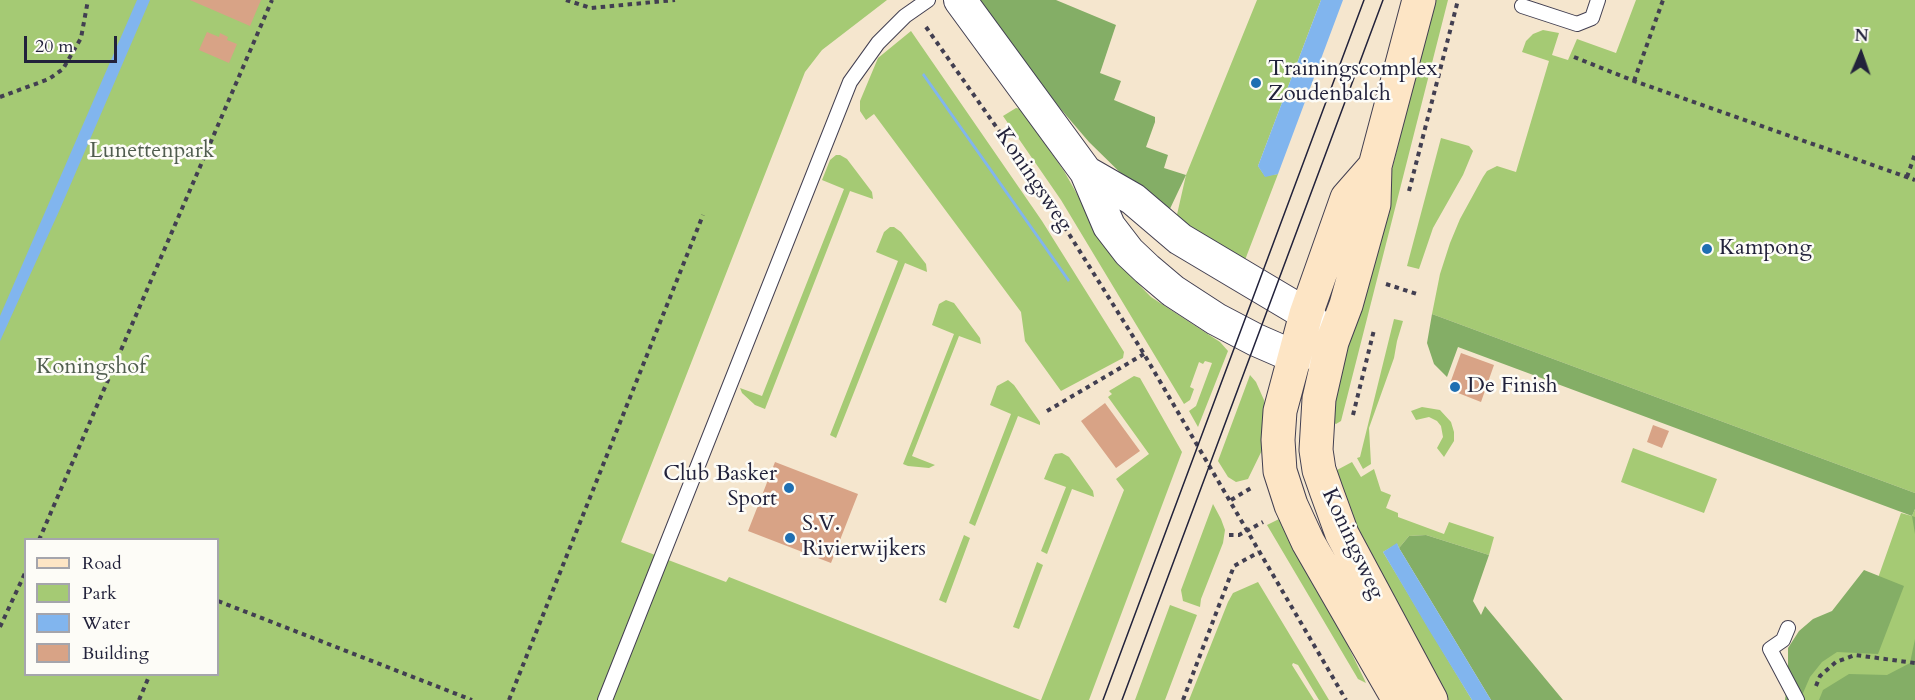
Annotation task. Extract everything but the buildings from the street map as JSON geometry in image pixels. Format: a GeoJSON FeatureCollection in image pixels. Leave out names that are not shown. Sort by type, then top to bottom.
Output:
{"type":"FeatureCollection","features":[{"type":"Feature","properties":{"kind":"main road"},"geometry":{"type":"LineString","coordinates":[[1332,342],[1347,304],[1374,204],[1375,166],[1419,0]]}},
{"type":"Feature","properties":{"kind":"main road"},"geometry":{"type":"LineString","coordinates":[[1295,357],[1306,314],[1347,198],[1375,166]]}},
{"type":"Feature","properties":{"kind":"main road","name":"Koningsweg"},"geometry":{"type":"LineString","coordinates":[[1332,342],[1319,399],[1316,450],[1319,470],[1338,525],[1431,700]]}},
{"type":"Feature","properties":{"kind":"main road","name":"Koningsweg"},"geometry":{"type":"LineString","coordinates":[[1295,357],[1280,411],[1278,440],[1280,471],[1291,505],[1308,542],[1399,700]]}},
{"type":"Feature","properties":{"kind":"street","name":"Koningsweg"},"geometry":{"type":"LineString","coordinates":[[960,0],[1086,172],[1109,226],[1129,252],[1173,291],[1216,319],[1295,357]]}},
{"type":"Feature","properties":{"kind":"street","name":"Koningsweg"},"geometry":{"type":"LineString","coordinates":[[1086,172],[1133,199],[1180,239],[1306,314],[1332,342]]}},
{"type":"Feature","properties":{"kind":"street"},"geometry":{"type":"LineString","coordinates":[[1295,357],[1332,342]]}},
{"type":"Feature","properties":{"kind":"lane"},"geometry":{"type":"LineString","coordinates":[[604,700],[850,82],[878,43],[905,16],[928,0]]}},
{"type":"Feature","properties":{"kind":"lane"},"geometry":{"type":"LineString","coordinates":[[1522,6],[1577,24],[1592,18],[1598,0]]}},
{"type":"Feature","properties":{"kind":"lane"},"geometry":{"type":"LineString","coordinates":[[1788,628],[1783,640],[1770,649],[1797,700]]}},
{"type":"Feature","properties":{"kind":"path"},"geometry":{"type":"LineString","coordinates":[[0,97],[49,79],[63,69],[81,38],[88,0]]}},
{"type":"Feature","properties":{"kind":"path"},"geometry":{"type":"LineString","coordinates":[[40,538],[272,0]]}},
{"type":"Feature","properties":{"kind":"path"},"geometry":{"type":"LineString","coordinates":[[566,0],[591,8],[675,0]]}},
{"type":"Feature","properties":{"kind":"path"},"geometry":{"type":"LineString","coordinates":[[1634,81],[1663,0]]}},
{"type":"Feature","properties":{"kind":"path","name":"Koningsweg"},"geometry":{"type":"LineString","coordinates":[[914,10],[975,93],[1049,202],[1144,354],[1346,700]]}},
{"type":"Feature","properties":{"kind":"path"},"geometry":{"type":"LineString","coordinates":[[1574,57],[1634,81],[1915,180]]}},
{"type":"Feature","properties":{"kind":"path"},"geometry":{"type":"LineString","coordinates":[[1907,177],[1915,154]]}},
{"type":"Feature","properties":{"kind":"path"},"geometry":{"type":"LineString","coordinates":[[509,700],[703,215]]}},
{"type":"Feature","properties":{"kind":"path"},"geometry":{"type":"LineString","coordinates":[[1385,284],[1420,295]]}},
{"type":"Feature","properties":{"kind":"path"},"geometry":{"type":"LineString","coordinates":[[1047,411],[1144,354]]}},
{"type":"Feature","properties":{"kind":"path"},"geometry":{"type":"LineString","coordinates":[[1182,700],[1234,566],[1259,552]]}},
{"type":"Feature","properties":{"kind":"path"},"geometry":{"type":"LineString","coordinates":[[0,627],[24,574]]}},
{"type":"Feature","properties":{"kind":"path"},"geometry":{"type":"LineString","coordinates":[[219,601],[472,700]]}},
{"type":"Feature","properties":{"kind":"path"},"geometry":{"type":"LineString","coordinates":[[1813,692],[1821,676],[1836,662],[1855,655],[1915,663]]}},
{"type":"Feature","properties":{"kind":"path"},"geometry":{"type":"LineString","coordinates":[[139,700],[150,676]]}},
{"type":"Feature","properties":{"kind":"green space"},"geometry":{"type":"Polygon","coordinates":[[[0,0],[887,0],[822,50],[805,72],[621,542],[726,582],[729,577],[1040,700],[0,700],[0,0]]]}},
{"type":"Feature","properties":{"kind":"green space"},"geometry":{"type":"Polygon","coordinates":[[[978,0],[1056,0],[1116,25],[1100,73],[1121,81],[1114,100],[1155,117],[1146,147],[1168,155],[1164,168],[1186,175],[1168,213],[1140,192],[1089,142],[1059,107],[978,0]]]}},
{"type":"Feature","properties":{"kind":"green space","name":"Trainingscomplex Zoudenbalch"},"geometry":{"type":"Polygon","coordinates":[[[1257,0],[1321,0],[1258,166],[1265,176],[1278,174],[1245,260],[1176,219],[1186,175],[1257,0]]]}},
{"type":"Feature","properties":{"kind":"green space"},"geometry":{"type":"Polygon","coordinates":[[[1435,0],[1448,0],[1341,421],[1336,424],[1334,423],[1333,402],[1435,0]]]}},
{"type":"Feature","properties":{"kind":"green space","name":"Kampong"},"geometry":{"type":"Polygon","coordinates":[[[1636,0],[1915,0],[1915,493],[1432,314],[1440,274],[1450,243],[1483,177],[1487,171],[1497,166],[1516,172],[1549,61],[1522,52],[1526,41],[1533,34],[1543,30],[1559,33],[1552,55],[1568,60],[1577,39],[1616,53],[1636,0]]]}},
{"type":"Feature","properties":{"kind":"green space"},"geometry":{"type":"Polygon","coordinates":[[[911,31],[1042,221],[1124,352],[1123,358],[1061,391],[1025,341],[1021,312],[874,114],[866,120],[860,111],[860,101],[878,58],[911,31]]]}},
{"type":"Feature","properties":{"kind":"green space"},"geometry":{"type":"Polygon","coordinates":[[[1016,108],[1021,109],[1064,171],[1113,258],[1151,297],[1220,342],[1228,351],[1198,427],[1189,411],[1196,406],[1212,363],[1199,362],[1190,387],[1194,389],[1190,400],[1184,404],[1061,200],[1003,116],[1016,108]]]}},
{"type":"Feature","properties":{"kind":"green space"},"geometry":{"type":"Polygon","coordinates":[[[1441,138],[1469,146],[1473,151],[1463,175],[1433,228],[1419,269],[1407,266],[1441,138]]]}},
{"type":"Feature","properties":{"kind":"green space"},"geometry":{"type":"Polygon","coordinates":[[[836,155],[847,159],[872,192],[873,199],[850,191],[765,409],[755,405],[742,393],[740,388],[762,396],[844,189],[822,180],[830,160],[836,155]]]}},
{"type":"Feature","properties":{"kind":"green space"},"geometry":{"type":"Polygon","coordinates":[[[890,227],[901,232],[926,264],[927,272],[905,263],[836,438],[830,435],[898,261],[876,252],[884,232],[890,227]]]}},
{"type":"Feature","properties":{"kind":"green space"},"geometry":{"type":"Polygon","coordinates":[[[946,300],[954,303],[980,338],[981,344],[959,336],[912,456],[935,465],[929,468],[908,466],[903,464],[954,334],[932,325],[939,304],[946,300]]]}},
{"type":"Feature","properties":{"kind":"green space"},"geometry":{"type":"Polygon","coordinates":[[[1432,314],[1915,493],[1915,509],[1912,516],[1458,347],[1447,377],[1434,364],[1427,343],[1432,314]]]}},
{"type":"Feature","properties":{"kind":"green space"},"geometry":{"type":"Polygon","coordinates":[[[1394,319],[1403,321],[1394,358],[1369,428],[1371,464],[1363,469],[1357,458],[1360,457],[1394,319]]]}},
{"type":"Feature","properties":{"kind":"green space"},"geometry":{"type":"Polygon","coordinates":[[[1250,375],[1256,382],[1264,400],[1267,440],[1248,479],[1236,482],[1228,477],[1218,461],[1250,375]]]}},
{"type":"Feature","properties":{"kind":"green space"},"geometry":{"type":"Polygon","coordinates":[[[1134,376],[1140,378],[1182,452],[1089,700],[1041,700],[1124,490],[1116,479],[1149,454],[1108,397],[1112,394],[1109,391],[1134,376]]]}},
{"type":"Feature","properties":{"kind":"green space"},"geometry":{"type":"Polygon","coordinates":[[[1008,380],[1014,385],[1040,425],[1018,416],[975,526],[969,523],[1011,414],[990,405],[997,386],[1008,380]]]}},
{"type":"Feature","properties":{"kind":"green space"},"geometry":{"type":"Polygon","coordinates":[[[1422,407],[1440,410],[1451,422],[1454,441],[1444,457],[1437,448],[1443,437],[1441,426],[1429,417],[1416,420],[1411,411],[1422,407]]]}},
{"type":"Feature","properties":{"kind":"green space"},"geometry":{"type":"Polygon","coordinates":[[[1633,448],[1717,479],[1704,513],[1621,482],[1633,448]]]}},
{"type":"Feature","properties":{"kind":"green space"},"geometry":{"type":"Polygon","coordinates":[[[1062,453],[1069,457],[1093,491],[1094,497],[1072,489],[1047,554],[1041,551],[1066,487],[1044,479],[1055,454],[1062,453]]]}},
{"type":"Feature","properties":{"kind":"green space"},"geometry":{"type":"Polygon","coordinates":[[[1352,462],[1361,477],[1374,469],[1381,491],[1391,495],[1386,508],[1398,513],[1398,517],[1444,534],[1449,522],[1494,537],[1489,555],[1426,535],[1409,536],[1399,548],[1397,544],[1383,552],[1472,700],[1448,700],[1348,514],[1337,470],[1352,462]]]}},
{"type":"Feature","properties":{"kind":"green space"},"geometry":{"type":"Polygon","coordinates":[[[1213,504],[1225,530],[1223,543],[1200,607],[1183,601],[1181,590],[1213,504]]]}},
{"type":"Feature","properties":{"kind":"green space"},"geometry":{"type":"Polygon","coordinates":[[[1915,509],[1915,700],[1795,700],[1821,654],[1856,640],[1901,513],[1912,516],[1915,509]]]}},
{"type":"Feature","properties":{"kind":"green space"},"geometry":{"type":"Polygon","coordinates":[[[1285,516],[1366,683],[1358,679],[1267,525],[1285,516]]]}},
{"type":"Feature","properties":{"kind":"green space"},"geometry":{"type":"Polygon","coordinates":[[[1912,516],[1915,517],[1915,534],[1912,516]]]}},
{"type":"Feature","properties":{"kind":"green space"},"geometry":{"type":"Polygon","coordinates":[[[964,535],[970,538],[946,603],[939,600],[964,535]]]}},
{"type":"Feature","properties":{"kind":"green space"},"geometry":{"type":"Polygon","coordinates":[[[1426,535],[1489,555],[1473,601],[1481,615],[1485,606],[1563,700],[1491,700],[1399,548],[1409,536],[1426,535]]]}},
{"type":"Feature","properties":{"kind":"green space"},"geometry":{"type":"Polygon","coordinates":[[[1037,562],[1043,565],[1019,629],[1013,627],[1037,562]]]}},
{"type":"Feature","properties":{"kind":"green space"},"geometry":{"type":"Polygon","coordinates":[[[1864,570],[1904,586],[1878,654],[1837,652],[1822,662],[1810,677],[1800,700],[1785,700],[1788,648],[1799,631],[1813,619],[1832,611],[1864,570]]]}},
{"type":"Feature","properties":{"kind":"green space"},"geometry":{"type":"Polygon","coordinates":[[[1258,582],[1329,700],[1319,700],[1298,665],[1293,663],[1292,665],[1314,700],[1189,700],[1233,593],[1258,582]]]}},
{"type":"Feature","properties":{"kind":"green space"},"geometry":{"type":"Polygon","coordinates":[[[1170,605],[1197,615],[1165,700],[1135,700],[1170,605]]]}},
{"type":"Feature","properties":{"kind":"green space"},"geometry":{"type":"Polygon","coordinates":[[[1915,639],[1915,700],[1819,700],[1823,690],[1849,674],[1887,675],[1910,663],[1915,639]]]}},
{"type":"Feature","properties":{"kind":"water"},"geometry":{"type":"Polygon","coordinates":[[[137,0],[150,0],[0,341],[0,316],[137,0]]]}},
{"type":"Feature","properties":{"kind":"water"},"geometry":{"type":"Polygon","coordinates":[[[1321,0],[1343,0],[1278,174],[1265,177],[1258,166],[1321,0]]]}},
{"type":"Feature","properties":{"kind":"water"},"geometry":{"type":"Polygon","coordinates":[[[924,73],[1070,280],[1068,282],[922,75],[924,73]]]}},
{"type":"Feature","properties":{"kind":"water"},"geometry":{"type":"Polygon","coordinates":[[[1397,543],[1491,700],[1472,700],[1429,630],[1383,552],[1397,543]]]}},
{"type":"Feature","properties":{"kind":"tram line"},"geometry":{"type":"LineString","coordinates":[[1103,700],[1364,0]]}},
{"type":"Feature","properties":{"kind":"tram line"},"geometry":{"type":"LineString","coordinates":[[1122,700],[1383,0]]}},
{"type":"Feature","properties":{"kind":"place","name":"Trainingscomplex Zoudenbalch"},"geometry":{"type":"Point","coordinates":[1256,83]}},
{"type":"Feature","properties":{"kind":"place","name":"Kampong"},"geometry":{"type":"Point","coordinates":[1707,249]}},
{"type":"Feature","properties":{"kind":"place","name":"De Finish"},"geometry":{"type":"Point","coordinates":[1455,387]}},
{"type":"Feature","properties":{"kind":"place","name":"Club Basker Sport"},"geometry":{"type":"Point","coordinates":[789,488]}},
{"type":"Feature","properties":{"kind":"place","name":"S.V. Rivierwijkers"},"geometry":{"type":"Point","coordinates":[790,538]}},
{"type":"Feature","properties":{"kind":"park label","name":"Lunettenpark"},"geometry":{"type":"Point","coordinates":[152,152]}},
{"type":"Feature","properties":{"kind":"park label","name":"Koningshof"},"geometry":{"type":"Point","coordinates":[91,368]}}]}
